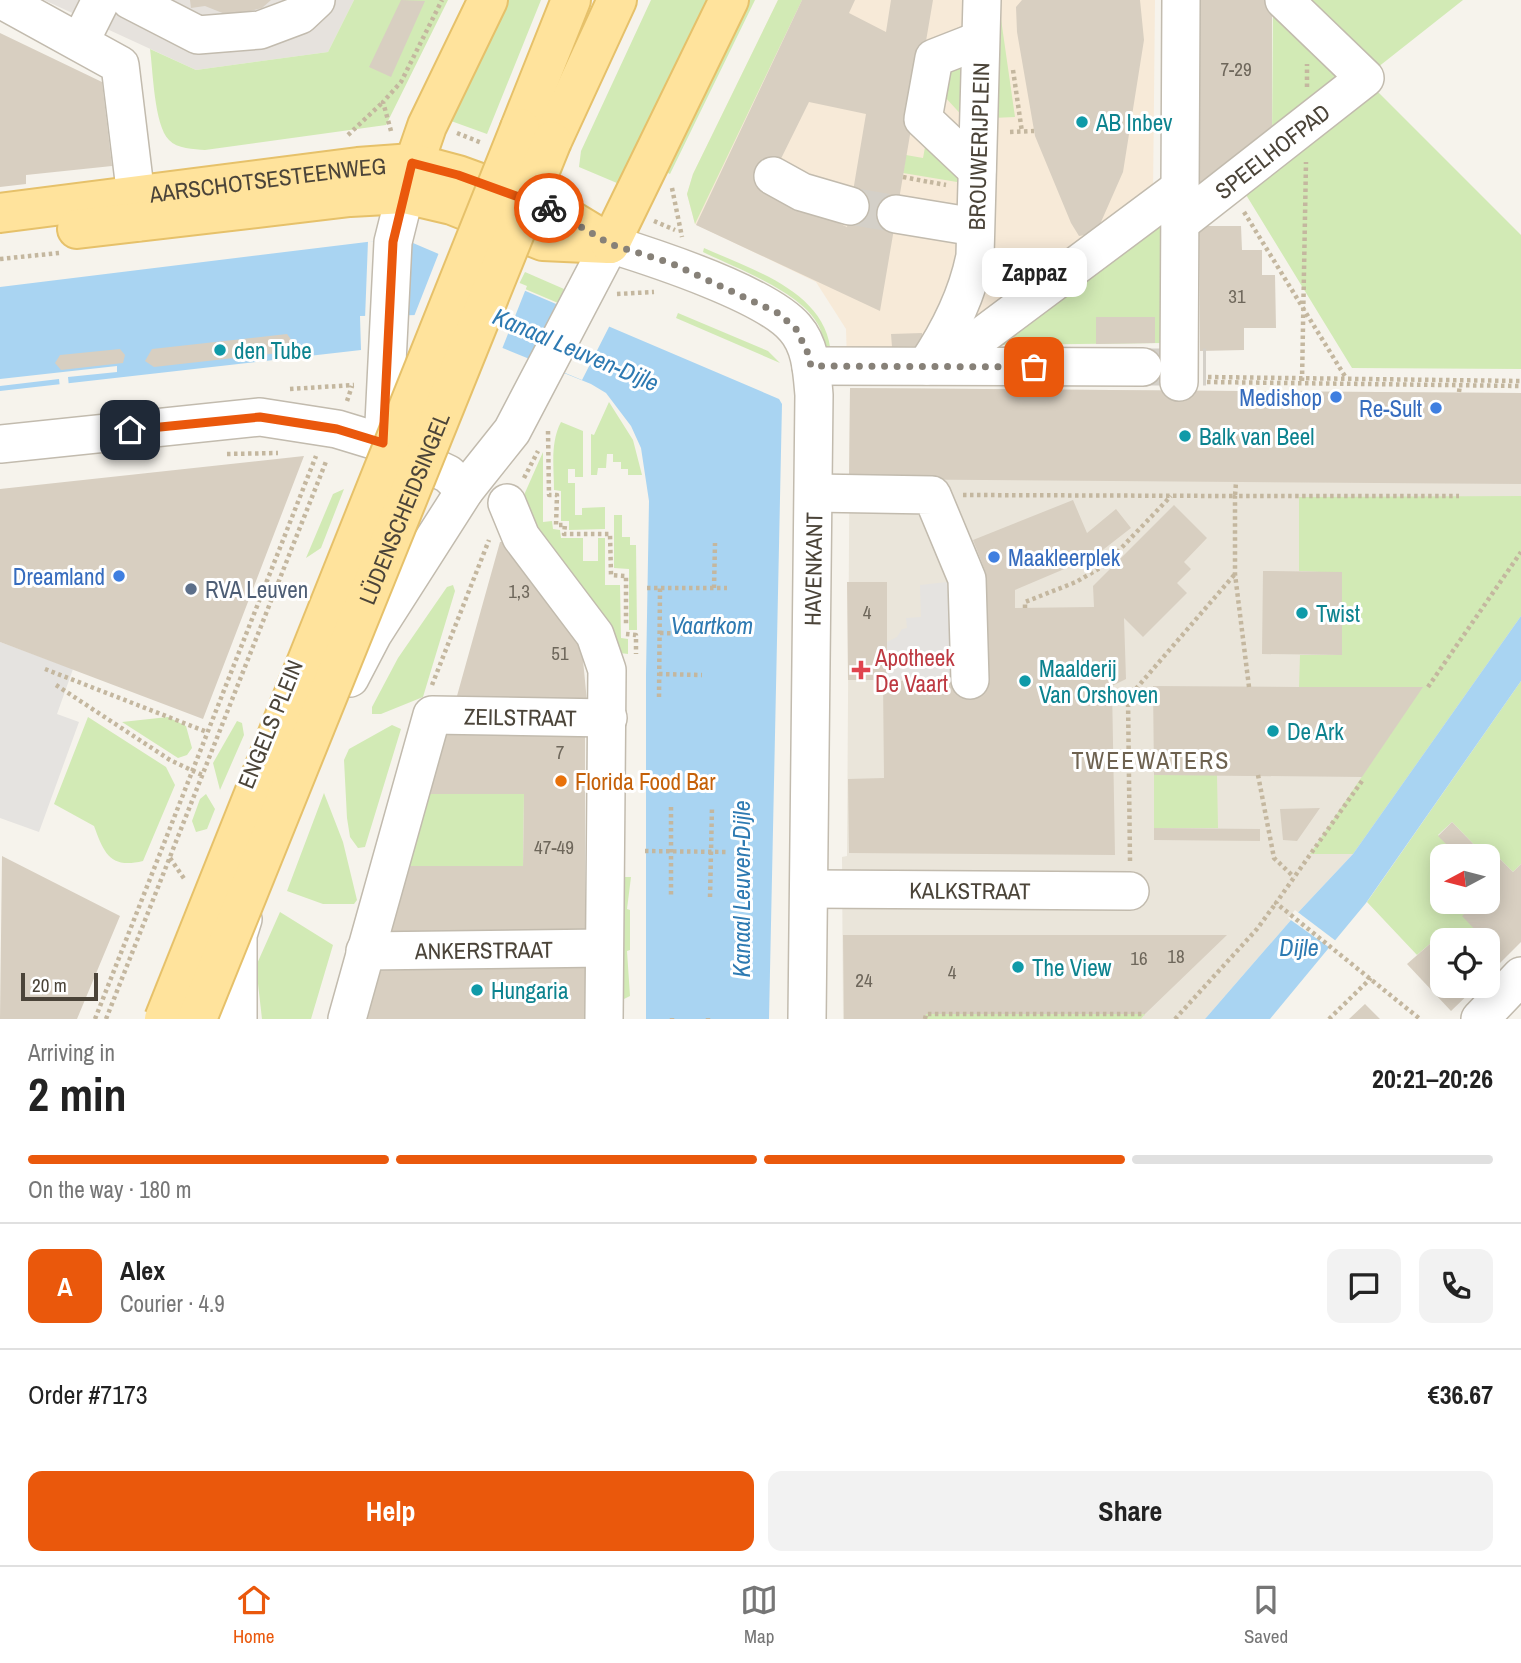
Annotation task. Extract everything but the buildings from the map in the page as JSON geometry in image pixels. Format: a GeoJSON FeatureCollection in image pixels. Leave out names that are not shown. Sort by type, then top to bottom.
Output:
{"type":"FeatureCollection","features":[{"type":"Feature","properties":{"kind":"main road"},"geometry":{"type":"LineString","coordinates":[[409,178],[433,113],[488,0]]}},
{"type":"Feature","properties":{"kind":"main road","name":"LÜDENSCHEIDSINGEL"},"geometry":{"type":"LineString","coordinates":[[197,1019],[536,134],[572,0]]}},
{"type":"Feature","properties":{"kind":"main road","name":"LÜDENSCHEIDSINGEL"},"geometry":{"type":"LineString","coordinates":[[164,1019],[536,134],[617,0]]}},
{"type":"Feature","properties":{"kind":"main road"},"geometry":{"type":"LineString","coordinates":[[610,244],[729,0]]}},
{"type":"Feature","properties":{"kind":"main road","name":"AARSCHOTSESTEENWEG"},"geometry":{"type":"LineString","coordinates":[[0,239],[137,208],[358,167],[409,178],[452,205],[543,241],[610,244]]}},
{"type":"Feature","properties":{"kind":"main road","name":"AARSCHOTSESTEENWEG"},"geometry":{"type":"LineString","coordinates":[[0,213],[137,208]]}},
{"type":"Feature","properties":{"kind":"street"},"geometry":{"type":"LineString","coordinates":[[2,0],[120,65],[137,208]]}},
{"type":"Feature","properties":{"kind":"street"},"geometry":{"type":"LineString","coordinates":[[80,42],[101,0]]}},
{"type":"Feature","properties":{"kind":"street"},"geometry":{"type":"LineString","coordinates":[[130,0],[198,35],[260,30],[300,15],[316,0]]}},
{"type":"Feature","properties":{"kind":"street"},"geometry":{"type":"LineString","coordinates":[[1179,382],[1181,0]]}},
{"type":"Feature","properties":{"kind":"street","name":"SPEELHOFPAD"},"geometry":{"type":"LineString","coordinates":[[926,366],[971,344],[1180,205],[1227,185],[1364,78],[1284,0]]}},
{"type":"Feature","properties":{"kind":"street","name":"BROUWERIJPLEIN"},"geometry":{"type":"LineString","coordinates":[[926,366],[948,333],[970,282],[975,227],[982,1]]}},
{"type":"Feature","properties":{"kind":"street"},"geometry":{"type":"LineString","coordinates":[[977,170],[923,119],[934,58],[980,40]]}},
{"type":"Feature","properties":{"kind":"street"},"geometry":{"type":"LineString","coordinates":[[773,176],[802,192],[850,206]]}},
{"type":"Feature","properties":{"kind":"street","name":"ENGELS PLEIN"},"geometry":{"type":"LineString","coordinates":[[184,1019],[178,978],[181,946],[198,897],[260,751],[291,669],[337,583],[406,493],[410,470],[393,447],[388,365],[393,242],[409,178]]}},
{"type":"Feature","properties":{"kind":"street"},"geometry":{"type":"LineString","coordinates":[[896,214],[975,227]]}},
{"type":"Feature","properties":{"kind":"street","name":"ENGELS PLEIN"},"geometry":{"type":"LineString","coordinates":[[238,1019],[238,935],[266,855],[307,765],[373,634],[465,490],[512,431],[610,244]]}},
{"type":"Feature","properties":{"kind":"street","name":"HAVENKANT"},"geometry":{"type":"LineString","coordinates":[[610,244],[671,263],[778,313],[796,329],[811,366],[814,395],[814,493],[807,1019]]}},
{"type":"Feature","properties":{"kind":"street"},"geometry":{"type":"LineString","coordinates":[[811,366],[1143,368]]}},
{"type":"Feature","properties":{"kind":"street"},"geometry":{"type":"LineString","coordinates":[[0,444],[260,417],[337,429],[393,447],[448,474],[465,490]]}},
{"type":"Feature","properties":{"kind":"street"},"geometry":{"type":"LineString","coordinates":[[814,493],[932,495],[967,579],[970,680]]}},
{"type":"Feature","properties":{"kind":"street"},"geometry":{"type":"LineString","coordinates":[[507,503],[521,537],[595,635],[607,670],[604,1019]]}},
{"type":"Feature","properties":{"kind":"street","name":"ZEILSTRAAT"},"geometry":{"type":"LineString","coordinates":[[365,951],[432,715],[608,718]]}},
{"type":"Feature","properties":{"kind":"street"},"geometry":{"type":"LineString","coordinates":[[260,751],[272,766],[290,771],[307,765]]}},
{"type":"Feature","properties":{"kind":"street","name":"KALKSTRAAT"},"geometry":{"type":"LineString","coordinates":[[809,889],[1130,891]]}},
{"type":"Feature","properties":{"kind":"street"},"geometry":{"type":"LineString","coordinates":[[198,897],[205,910],[220,919],[233,922],[244,919]]}},
{"type":"Feature","properties":{"kind":"street","name":"ANKERSTRAAT"},"geometry":{"type":"LineString","coordinates":[[365,951],[604,948]]}},
{"type":"Feature","properties":{"kind":"street"},"geometry":{"type":"LineString","coordinates":[[346,1019],[365,951]]}},
{"type":"Feature","properties":{"kind":"path"},"geometry":{"type":"LineString","coordinates":[[345,139],[401,82],[442,0]]}},
{"type":"Feature","properties":{"kind":"path"},"geometry":{"type":"LineString","coordinates":[[383,102],[391,132]]}},
{"type":"Feature","properties":{"kind":"path"},"geometry":{"type":"LineString","coordinates":[[1227,185],[1346,378]]}},
{"type":"Feature","properties":{"kind":"path"},"geometry":{"type":"LineString","coordinates":[[1303,383],[1305,291]]}},
{"type":"Feature","properties":{"kind":"path"},"geometry":{"type":"LineString","coordinates":[[1236,379],[1236,391]]}},
{"type":"Feature","properties":{"kind":"path"},"geometry":{"type":"LineString","coordinates":[[1459,392],[1460,385]]}},
{"type":"Feature","properties":{"kind":"path"},"geometry":{"type":"LineString","coordinates":[[95,1019],[317,453]]}},
{"type":"Feature","properties":{"kind":"path"},"geometry":{"type":"LineString","coordinates":[[106,1019],[328,455]]}},
{"type":"Feature","properties":{"kind":"path"},"geometry":{"type":"LineString","coordinates":[[1236,482],[1235,574],[1249,687]]}},
{"type":"Feature","properties":{"kind":"path"},"geometry":{"type":"LineString","coordinates":[[932,495],[1459,496]]}},
{"type":"Feature","properties":{"kind":"path"},"geometry":{"type":"LineString","coordinates":[[1025,608],[1025,603],[1076,582],[1105,565],[1171,496]]}},
{"type":"Feature","properties":{"kind":"path"},"geometry":{"type":"LineString","coordinates":[[714,588],[715,543]]}},
{"type":"Feature","properties":{"kind":"path"},"geometry":{"type":"LineString","coordinates":[[1428,687],[1521,552]]}},
{"type":"Feature","properties":{"kind":"path"},"geometry":{"type":"LineString","coordinates":[[1130,891],[1128,698],[1235,574]]}},
{"type":"Feature","properties":{"kind":"path"},"geometry":{"type":"LineString","coordinates":[[647,588],[727,588]]}},
{"type":"Feature","properties":{"kind":"path"},"geometry":{"type":"LineString","coordinates":[[659,696],[660,588]]}},
{"type":"Feature","properties":{"kind":"path"},"geometry":{"type":"LineString","coordinates":[[660,633],[705,634]]}},
{"type":"Feature","properties":{"kind":"path"},"geometry":{"type":"LineString","coordinates":[[45,669],[207,732]]}},
{"type":"Feature","properties":{"kind":"path"},"geometry":{"type":"LineString","coordinates":[[659,674],[702,675]]}},
{"type":"Feature","properties":{"kind":"path"},"geometry":{"type":"LineString","coordinates":[[56,685],[170,760],[202,775]]}},
{"type":"Feature","properties":{"kind":"path"},"geometry":{"type":"LineString","coordinates":[[1258,775],[1274,858],[1294,877]]}},
{"type":"Feature","properties":{"kind":"path"},"geometry":{"type":"LineString","coordinates":[[1175,1019],[1231,958],[1276,903],[1362,781]]}},
{"type":"Feature","properties":{"kind":"path"},"geometry":{"type":"LineString","coordinates":[[671,807],[671,896]]}},
{"type":"Feature","properties":{"kind":"path"},"geometry":{"type":"LineString","coordinates":[[710,897],[712,807]]}},
{"type":"Feature","properties":{"kind":"path"},"geometry":{"type":"LineString","coordinates":[[645,851],[729,852]]}},
{"type":"Feature","properties":{"kind":"path"},"geometry":{"type":"LineString","coordinates":[[1276,903],[1420,1019]]}},
{"type":"Feature","properties":{"kind":"path"},"geometry":{"type":"LineString","coordinates":[[1329,1019],[1371,978]]}},
{"type":"Feature","properties":{"kind":"path"},"geometry":{"type":"LineString","coordinates":[[925,1019],[926,1014],[1145,1014]]}},
{"type":"Feature","properties":{"kind":"shaded area"},"geometry":{"type":"Polygon","coordinates":[[[44,0],[354,0],[328,52],[196,70],[44,0]]]}},
{"type":"Feature","properties":{"kind":"shaded area"},"geometry":{"type":"Polygon","coordinates":[[[778,0],[1155,0],[1153,196],[969,334],[910,362],[847,362],[846,329],[816,282],[695,224],[687,194],[693,174],[778,0]]]}},
{"type":"Feature","properties":{"kind":"shaded area"},"geometry":{"type":"Polygon","coordinates":[[[850,388],[1521,393],[1521,616],[1353,854],[1205,1019],[843,1019],[842,857],[847,856],[850,388]]]}},
{"type":"Feature","properties":{"kind":"shaded area"},"geometry":{"type":"Polygon","coordinates":[[[947,582],[954,676],[887,680],[887,642],[907,628],[906,618],[921,617],[920,585],[947,582]]]}},
{"type":"Feature","properties":{"kind":"shaded area"},"geometry":{"type":"Polygon","coordinates":[[[0,642],[73,669],[57,714],[79,722],[39,832],[0,818],[0,642]]]}},
{"type":"Feature","properties":{"kind":"green space"},"geometry":{"type":"Polygon","coordinates":[[[354,0],[448,0],[386,125],[205,150],[181,147],[169,140],[157,110],[150,49],[196,70],[328,52],[354,0]]]}},
{"type":"Feature","properties":{"kind":"green space"},"geometry":{"type":"Polygon","coordinates":[[[503,0],[541,0],[487,134],[451,121],[503,0]]]}},
{"type":"Feature","properties":{"kind":"green space"},"geometry":{"type":"Polygon","coordinates":[[[651,0],[714,0],[624,186],[579,167],[581,151],[651,0]]]}},
{"type":"Feature","properties":{"kind":"green space"},"geometry":{"type":"Polygon","coordinates":[[[747,0],[755,0],[670,174],[664,171],[747,0]]]}},
{"type":"Feature","properties":{"kind":"green space"},"geometry":{"type":"Polygon","coordinates":[[[778,0],[802,0],[695,224],[687,194],[693,174],[778,0]]]}},
{"type":"Feature","properties":{"kind":"green space"},"geometry":{"type":"Polygon","coordinates":[[[1293,0],[1463,0],[1368,75],[1293,0]]]}},
{"type":"Feature","properties":{"kind":"green space"},"geometry":{"type":"Polygon","coordinates":[[[1273,2],[1348,79],[1272,137],[1273,2]]]}},
{"type":"Feature","properties":{"kind":"green space"},"geometry":{"type":"Polygon","coordinates":[[[1000,12],[1015,117],[992,118],[1000,12]]]}},
{"type":"Feature","properties":{"kind":"green space"},"geometry":{"type":"Polygon","coordinates":[[[969,55],[968,122],[944,96],[939,66],[969,55]]]}},
{"type":"Feature","properties":{"kind":"green space"},"geometry":{"type":"Polygon","coordinates":[[[1369,83],[1521,235],[1521,369],[1352,368],[1240,185],[1369,83]]]}},
{"type":"Feature","properties":{"kind":"green space"},"geometry":{"type":"Polygon","coordinates":[[[926,142],[959,166],[957,182],[903,173],[906,155],[923,158],[926,142]]]}},
{"type":"Feature","properties":{"kind":"green space"},"geometry":{"type":"Polygon","coordinates":[[[1152,224],[1164,224],[1164,343],[987,345],[1152,224]]]}},
{"type":"Feature","properties":{"kind":"green space"},"geometry":{"type":"Polygon","coordinates":[[[704,248],[765,275],[802,299],[817,315],[827,333],[831,355],[823,356],[822,334],[804,307],[771,284],[703,252],[704,248]]]}},
{"type":"Feature","properties":{"kind":"green space"},"geometry":{"type":"Polygon","coordinates":[[[525,272],[564,289],[558,303],[518,286],[525,272]]]}},
{"type":"Feature","properties":{"kind":"green space"},"geometry":{"type":"Polygon","coordinates":[[[678,313],[768,351],[780,363],[676,318],[678,313]]]}},
{"type":"Feature","properties":{"kind":"green space"},"geometry":{"type":"Polygon","coordinates":[[[609,402],[633,440],[642,475],[628,475],[628,469],[621,469],[621,462],[613,462],[613,454],[607,454],[606,468],[598,468],[597,475],[591,475],[591,434],[594,435],[609,402]]]}},
{"type":"Feature","properties":{"kind":"green space"},"geometry":{"type":"Polygon","coordinates":[[[561,422],[583,431],[583,477],[575,477],[575,469],[568,469],[568,483],[575,483],[575,515],[582,515],[582,508],[605,507],[605,529],[569,530],[569,521],[561,521],[561,491],[554,490],[553,464],[555,438],[561,422]]]}},
{"type":"Feature","properties":{"kind":"green space"},"geometry":{"type":"Polygon","coordinates":[[[543,452],[543,522],[552,521],[553,529],[560,530],[561,538],[583,538],[583,561],[598,561],[598,538],[605,538],[605,585],[620,585],[621,638],[628,639],[628,654],[620,653],[524,511],[524,495],[543,452]]]}},
{"type":"Feature","properties":{"kind":"green space"},"geometry":{"type":"Polygon","coordinates":[[[344,489],[321,548],[306,558],[333,494],[344,489]]]}},
{"type":"Feature","properties":{"kind":"green space"},"geometry":{"type":"Polygon","coordinates":[[[1521,496],[1521,616],[1353,854],[1310,854],[1422,687],[1299,687],[1300,655],[1342,655],[1342,573],[1299,571],[1299,497],[1521,496]]]}},
{"type":"Feature","properties":{"kind":"green space"},"geometry":{"type":"Polygon","coordinates":[[[614,515],[622,515],[622,537],[630,537],[630,545],[636,545],[637,630],[629,630],[629,569],[614,568],[614,515]]]}},
{"type":"Feature","properties":{"kind":"green space"},"geometry":{"type":"Polygon","coordinates":[[[453,585],[455,591],[423,697],[381,714],[372,714],[372,707],[398,658],[447,587],[453,585]]]}},
{"type":"Feature","properties":{"kind":"green space"},"geometry":{"type":"Polygon","coordinates":[[[1521,681],[1521,864],[1513,872],[1500,859],[1500,844],[1473,844],[1452,822],[1438,835],[1447,844],[1430,844],[1430,914],[1479,914],[1480,928],[1430,928],[1430,944],[1417,955],[1367,902],[1521,681]]]}},
{"type":"Feature","properties":{"kind":"green space"},"geometry":{"type":"Polygon","coordinates":[[[88,717],[166,767],[175,785],[143,861],[116,861],[105,851],[94,826],[54,804],[88,717]]]}},
{"type":"Feature","properties":{"kind":"green space"},"geometry":{"type":"Polygon","coordinates":[[[168,717],[186,726],[192,748],[187,755],[178,758],[122,722],[168,717]]]}},
{"type":"Feature","properties":{"kind":"green space"},"geometry":{"type":"Polygon","coordinates":[[[237,721],[242,723],[244,735],[220,790],[213,763],[237,721]]]}},
{"type":"Feature","properties":{"kind":"green space"},"geometry":{"type":"Polygon","coordinates":[[[392,725],[401,729],[365,847],[358,848],[350,837],[344,760],[349,749],[392,725]]]}},
{"type":"Feature","properties":{"kind":"green space"},"geometry":{"type":"Polygon","coordinates":[[[1154,775],[1217,775],[1218,828],[1154,828],[1154,775]]]}},
{"type":"Feature","properties":{"kind":"green space"},"geometry":{"type":"Polygon","coordinates":[[[324,793],[343,842],[357,900],[354,904],[323,904],[287,891],[324,793]]]}},
{"type":"Feature","properties":{"kind":"green space"},"geometry":{"type":"Polygon","coordinates":[[[206,794],[215,809],[207,829],[196,832],[192,821],[200,799],[206,794]]]}},
{"type":"Feature","properties":{"kind":"green space"},"geometry":{"type":"Polygon","coordinates":[[[415,794],[524,794],[523,866],[396,866],[415,794]]]}},
{"type":"Feature","properties":{"kind":"green space"},"geometry":{"type":"Polygon","coordinates":[[[618,877],[631,877],[627,909],[630,910],[630,950],[627,951],[630,996],[622,1000],[618,877]]]}},
{"type":"Feature","properties":{"kind":"green space"},"geometry":{"type":"Polygon","coordinates":[[[280,912],[333,945],[311,1019],[262,1019],[256,966],[280,912]]]}},
{"type":"Feature","properties":{"kind":"green space"},"geometry":{"type":"Polygon","coordinates":[[[926,1014],[1145,1014],[1141,1019],[925,1019],[926,1014]]]}},
{"type":"Feature","properties":{"kind":"water"},"geometry":{"type":"Polygon","coordinates":[[[375,241],[413,243],[779,399],[782,404],[769,1019],[646,1019],[649,501],[641,448],[631,426],[606,393],[591,384],[421,315],[360,316],[361,350],[0,391],[0,287],[375,241]]]}},
{"type":"Feature","properties":{"kind":"water","name":"Dijle"},"geometry":{"type":"Polygon","coordinates":[[[1521,616],[1521,681],[1366,903],[1270,1019],[1205,1019],[1353,854],[1521,616]]]}},
{"type":"Feature","properties":{"kind":"pier"},"geometry":{"type":"Polygon","coordinates":[[[368,241],[409,243],[405,319],[365,319],[368,241]]]}},
{"type":"Feature","properties":{"kind":"pier"},"geometry":{"type":"Polygon","coordinates":[[[440,250],[527,286],[502,349],[421,318],[413,319],[440,250]]]}},
{"type":"Feature","properties":{"kind":"pier"},"geometry":{"type":"Polygon","coordinates":[[[563,306],[610,325],[582,380],[534,360],[563,306]]]}},
{"type":"Feature","properties":{"kind":"pier"},"geometry":{"type":"Polygon","coordinates":[[[117,366],[117,372],[68,377],[69,387],[60,388],[59,379],[0,386],[0,379],[117,366]]]}},
{"type":"Feature","properties":{"kind":"pier"},"geometry":{"type":"Polygon","coordinates":[[[1295,910],[1336,941],[1330,948],[1288,918],[1295,910]]]}},
{"type":"Feature","properties":{"kind":"tunnel"},"geometry":{"type":"LineString","coordinates":[[850,206],[896,214]]}},
{"type":"Feature","properties":{"kind":"tunnel"},"geometry":{"type":"LineString","coordinates":[[1148,367],[1206,367]]}},
{"type":"Feature","properties":{"kind":"way so far"},"geometry":{"type":"LineString","coordinates":[[549,208],[610,244],[671,263],[778,313],[796,329],[811,366],[1034,367]]}},
{"type":"Feature","properties":{"kind":"place","name":"AB Inbev"},"geometry":{"type":"Point","coordinates":[1082,122]}},
{"type":"Feature","properties":{"kind":"place","name":"den Tube"},"geometry":{"type":"Point","coordinates":[220,350]}},
{"type":"Feature","properties":{"kind":"place","name":"Zappaz"},"geometry":{"type":"Point","coordinates":[1034,367]}},
{"type":"Feature","properties":{"kind":"place","name":"Medishop"},"geometry":{"type":"Point","coordinates":[1336,397]}},
{"type":"Feature","properties":{"kind":"place","name":"Re-Sult"},"geometry":{"type":"Point","coordinates":[1436,408]}},
{"type":"Feature","properties":{"kind":"place","name":"Balk van Beel"},"geometry":{"type":"Point","coordinates":[1185,436]}},
{"type":"Feature","properties":{"kind":"place","name":"Maakleerplek"},"geometry":{"type":"Point","coordinates":[994,557]}},
{"type":"Feature","properties":{"kind":"place","name":"Dreamland"},"geometry":{"type":"Point","coordinates":[119,576]}},
{"type":"Feature","properties":{"kind":"place","name":"RVA Leuven"},"geometry":{"type":"Point","coordinates":[191,589]}},
{"type":"Feature","properties":{"kind":"place","name":"Twist"},"geometry":{"type":"Point","coordinates":[1302,613]}},
{"type":"Feature","properties":{"kind":"place","name":"Apotheek De Vaart"},"geometry":{"type":"Point","coordinates":[861,670]}},
{"type":"Feature","properties":{"kind":"place","name":"Maalderij Van Orshoven"},"geometry":{"type":"Point","coordinates":[1025,681]}},
{"type":"Feature","properties":{"kind":"place","name":"De Ark"},"geometry":{"type":"Point","coordinates":[1273,731]}},
{"type":"Feature","properties":{"kind":"place","name":"Florida Food Bar"},"geometry":{"type":"Point","coordinates":[561,781]}},
{"type":"Feature","properties":{"kind":"place","name":"The View"},"geometry":{"type":"Point","coordinates":[1018,967]}},
{"type":"Feature","properties":{"kind":"place","name":"Hungaria"},"geometry":{"type":"Point","coordinates":[477,990]}},
{"type":"Feature","properties":{"kind":"district","name":"TWEEWATERS"},"geometry":{"type":"Point","coordinates":[1151,760]}},
{"type":"Feature","properties":{"kind":"route"},"geometry":{"type":"LineString","coordinates":[[130,430],[260,417],[337,429],[383,443],[393,242],[412,163],[458,175],[549,208]]}},
{"type":"Feature","properties":{"kind":"water label","name":"Kanaal Leuven-Dijle"},"geometry":{"type":"Point","coordinates":[576,349]}},
{"type":"Feature","properties":{"kind":"water label","name":"Vaartkom"},"geometry":{"type":"Point","coordinates":[712,625]}},
{"type":"Feature","properties":{"kind":"water label","name":"Kanaal Leuven-Dijle"},"geometry":{"type":"Point","coordinates":[741,889]}}]}
